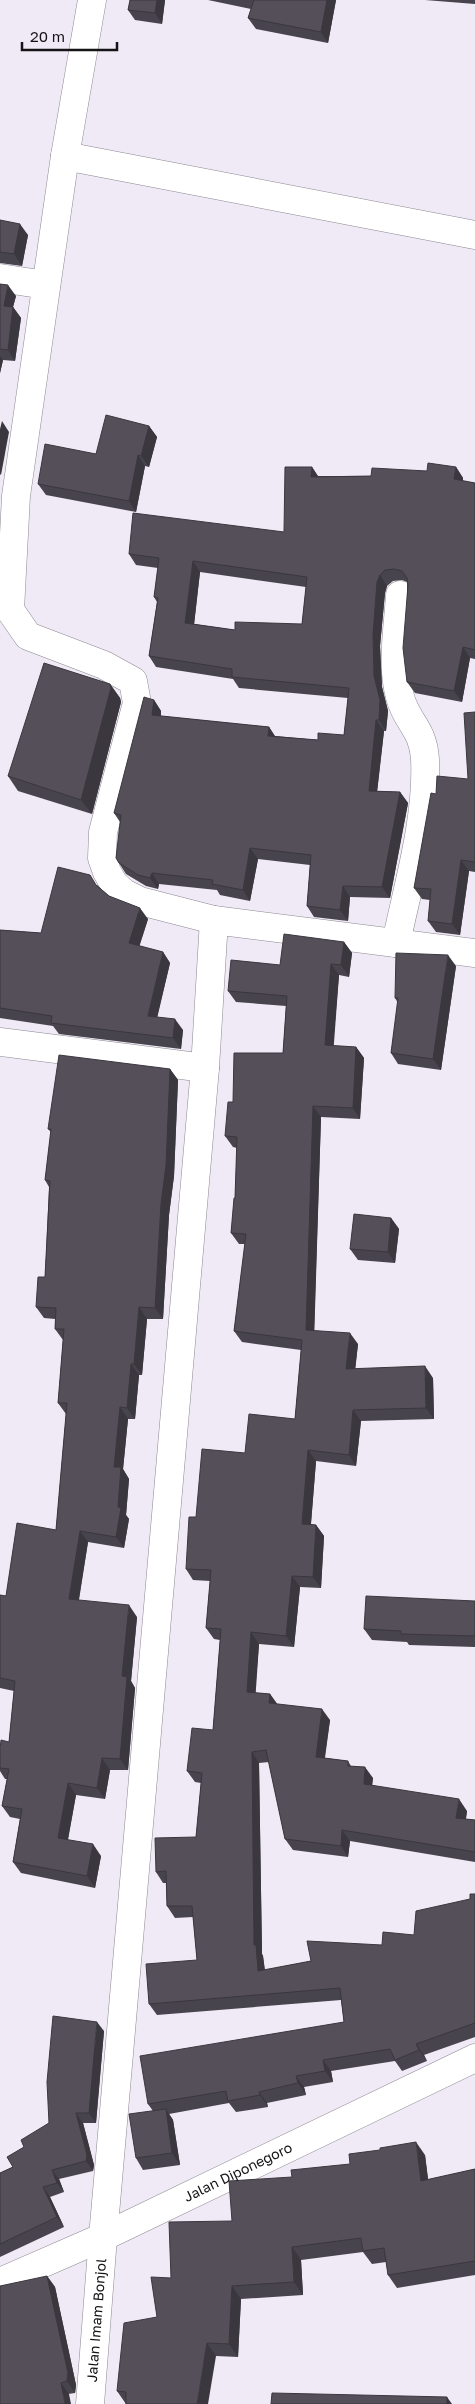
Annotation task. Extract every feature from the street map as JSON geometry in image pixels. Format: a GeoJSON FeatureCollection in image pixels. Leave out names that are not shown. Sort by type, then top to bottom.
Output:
{"type":"FeatureCollection","features":[{"type":"Feature","properties":{"kind":"street"},"geometry":{"type":"LineString","coordinates":[[92,0],[65,156],[16,496],[10,610],[28,636],[104,665],[132,682],[137,703],[103,832],[102,858],[114,884],[124,893],[140,901],[214,920],[475,953]]}},
{"type":"Feature","properties":{"kind":"street"},"geometry":{"type":"LineString","coordinates":[[65,156],[475,235]]}},
{"type":"Feature","properties":{"kind":"street"},"geometry":{"type":"LineString","coordinates":[[0,278],[46,285]]}},
{"type":"Feature","properties":{"kind":"street"},"geometry":{"type":"LineString","coordinates":[[396,943],[417,845],[424,787],[425,760],[422,738],[406,711],[397,684],[400,595]]}},
{"type":"Feature","properties":{"kind":"street","name":"Jalan Imam Bonjol"},"geometry":{"type":"LineString","coordinates":[[90,2404],[205,1068],[214,920]]}},
{"type":"Feature","properties":{"kind":"street"},"geometry":{"type":"LineString","coordinates":[[0,1042],[205,1068]]}},
{"type":"Feature","properties":{"kind":"street","name":"Jalan Diponegoro"},"geometry":{"type":"LineString","coordinates":[[0,2282],[103,2237],[475,2058]]}},
{"type":"Feature","properties":{"kind":"building"},"geometry":{"type":"Polygon","coordinates":[[[130,0],[157,0],[155,13],[128,10],[130,0]]]}},
{"type":"Feature","properties":{"kind":"building"},"geometry":{"type":"Polygon","coordinates":[[[254,0],[327,0],[321,32],[248,18],[254,0]]]}},
{"type":"Feature","properties":{"kind":"building"},"geometry":{"type":"Polygon","coordinates":[[[0,220],[20,224],[14,254],[0,252],[0,220]]]}},
{"type":"Feature","properties":{"kind":"building"},"geometry":{"type":"Polygon","coordinates":[[[0,284],[8,285],[4,306],[13,307],[8,350],[0,349],[0,284]]]}},
{"type":"Feature","properties":{"kind":"building"},"geometry":{"type":"Polygon","coordinates":[[[106,415],[149,426],[141,456],[138,455],[129,501],[38,484],[45,444],[96,454],[106,415]]]}},
{"type":"Feature","properties":{"kind":"building"},"geometry":{"type":"Polygon","coordinates":[[[428,463],[456,467],[454,479],[475,483],[475,650],[463,647],[454,691],[407,682],[403,648],[407,578],[402,571],[394,569],[385,570],[380,575],[377,582],[373,635],[374,676],[380,700],[379,720],[376,720],[369,791],[400,792],[382,887],[343,886],[340,910],[307,906],[311,855],[250,848],[243,890],[212,884],[213,880],[152,873],[150,878],[138,875],[119,863],[116,858],[121,815],[114,813],[144,697],[154,700],[152,715],[269,727],[268,736],[318,740],[318,733],[344,735],[349,688],[232,677],[232,669],[149,656],[158,598],[154,597],[159,558],[129,554],[133,513],[284,532],[285,467],[312,467],[311,477],[371,476],[372,468],[427,471],[428,463]],[[193,561],[185,623],[235,630],[235,622],[302,624],[307,577],[193,561]]]}},
{"type":"Feature","properties":{"kind":"building"},"geometry":{"type":"Polygon","coordinates":[[[44,663],[110,684],[111,688],[81,800],[8,776],[44,663]]]}},
{"type":"Feature","properties":{"kind":"building"},"geometry":{"type":"Polygon","coordinates":[[[475,712],[475,862],[461,860],[452,924],[428,921],[431,889],[414,888],[431,793],[436,794],[437,776],[468,779],[464,713],[475,712]]]}},
{"type":"Feature","properties":{"kind":"building"},"geometry":{"type":"Polygon","coordinates":[[[58,867],[90,875],[96,885],[109,896],[140,908],[129,943],[163,952],[148,1016],[175,1019],[173,1038],[51,1023],[52,1016],[0,1008],[0,930],[41,933],[58,867]]]}},
{"type":"Feature","properties":{"kind":"building"},"geometry":{"type":"Polygon","coordinates":[[[284,934],[344,942],[341,965],[331,964],[325,1045],[356,1047],[353,1108],[313,1106],[306,1330],[350,1333],[346,1369],[425,1366],[426,1408],[353,1410],[349,1455],[308,1450],[302,1524],[316,1525],[313,1577],[292,1576],[286,1636],[251,1632],[247,1692],[270,1694],[269,1703],[322,1709],[316,1757],[348,1761],[348,1766],[365,1767],[364,1784],[459,1799],[456,1818],[475,1820],[475,1852],[342,1830],[341,1846],[285,1839],[266,1750],[252,1752],[254,1945],[256,1945],[258,1971],[311,1961],[307,1941],[382,1945],[383,1932],[414,1935],[416,1911],[470,1899],[470,1894],[475,1894],[475,2023],[416,2044],[419,2050],[395,2060],[390,2049],[323,2060],[325,2071],[296,2076],[298,2083],[259,2092],[260,2095],[228,2101],[226,2091],[148,2104],[140,2056],[344,2022],[340,1988],[149,2004],[146,1964],[197,1960],[192,1906],[167,1906],[166,1871],[156,1872],[155,1838],[196,1837],[202,1773],[187,1771],[192,1728],[213,1730],[221,1629],[206,1628],[211,1570],[186,1569],[189,1517],[196,1517],[202,1449],[245,1453],[249,1414],[295,1419],[302,1340],[234,1331],[246,1234],[231,1233],[235,1198],[237,1137],[225,1136],[228,1102],[233,1102],[234,1053],[283,1053],[287,996],[228,991],[231,960],[280,965],[284,934]]]}},
{"type":"Feature","properties":{"kind":"building"},"geometry":{"type":"Polygon","coordinates":[[[396,953],[448,955],[433,1059],[391,1053],[398,998],[395,998],[396,953]]]}},
{"type":"Feature","properties":{"kind":"building"},"geometry":{"type":"Polygon","coordinates":[[[59,1055],[170,1069],[166,1165],[161,1204],[155,1308],[139,1307],[134,1364],[131,1364],[127,1408],[120,1407],[114,1467],[121,1467],[118,1507],[121,1508],[116,1537],[80,1531],[69,1599],[129,1605],[122,1676],[127,1677],[120,1759],[102,1758],[97,1788],[68,1783],[58,1838],[93,1844],[87,1876],[13,1862],[22,1809],[2,1806],[9,1769],[0,1768],[1,1740],[9,1742],[15,1681],[0,1678],[0,1595],[6,1596],[17,1523],[56,1530],[67,1403],[58,1403],[64,1329],[55,1329],[56,1308],[36,1307],[38,1277],[45,1277],[50,1181],[45,1180],[51,1129],[48,1129],[59,1055]]]}},
{"type":"Feature","properties":{"kind":"building"},"geometry":{"type":"Polygon","coordinates":[[[354,1214],[391,1218],[388,1252],[350,1249],[354,1214]]]}},
{"type":"Feature","properties":{"kind":"building"},"geometry":{"type":"Polygon","coordinates":[[[366,1596],[475,1601],[475,1636],[401,1634],[401,1631],[364,1629],[366,1596]]]}},
{"type":"Feature","properties":{"kind":"building"},"geometry":{"type":"Polygon","coordinates":[[[53,2016],[97,2022],[89,2113],[76,2113],[87,2155],[86,2161],[52,2170],[57,2183],[43,2187],[57,2217],[0,2244],[0,2173],[13,2167],[7,2157],[24,2147],[21,2140],[49,2123],[47,2082],[53,2016]]]}},
{"type":"Feature","properties":{"kind":"building"},"geometry":{"type":"Polygon","coordinates":[[[166,2109],[172,2153],[136,2158],[129,2114],[166,2109]]]}},
{"type":"Feature","properties":{"kind":"building"},"geometry":{"type":"Polygon","coordinates":[[[416,2142],[421,2181],[475,2169],[475,2261],[388,2275],[384,2248],[363,2251],[361,2238],[292,2247],[294,2282],[232,2286],[229,2344],[207,2343],[197,2404],[126,2404],[126,2392],[117,2391],[124,2323],[157,2317],[151,2277],[171,2278],[169,2222],[232,2221],[229,2181],[292,2177],[291,2170],[350,2164],[349,2154],[380,2150],[380,2148],[416,2142]]]}},
{"type":"Feature","properties":{"kind":"building"},"geometry":{"type":"Polygon","coordinates":[[[47,2276],[68,2373],[67,2381],[61,2383],[65,2404],[0,2404],[0,2286],[47,2276]]]}},
{"type":"Feature","properties":{"kind":"building"},"geometry":{"type":"Polygon","coordinates":[[[272,2393],[447,2397],[447,2404],[271,2404],[272,2393]]]}}]}
